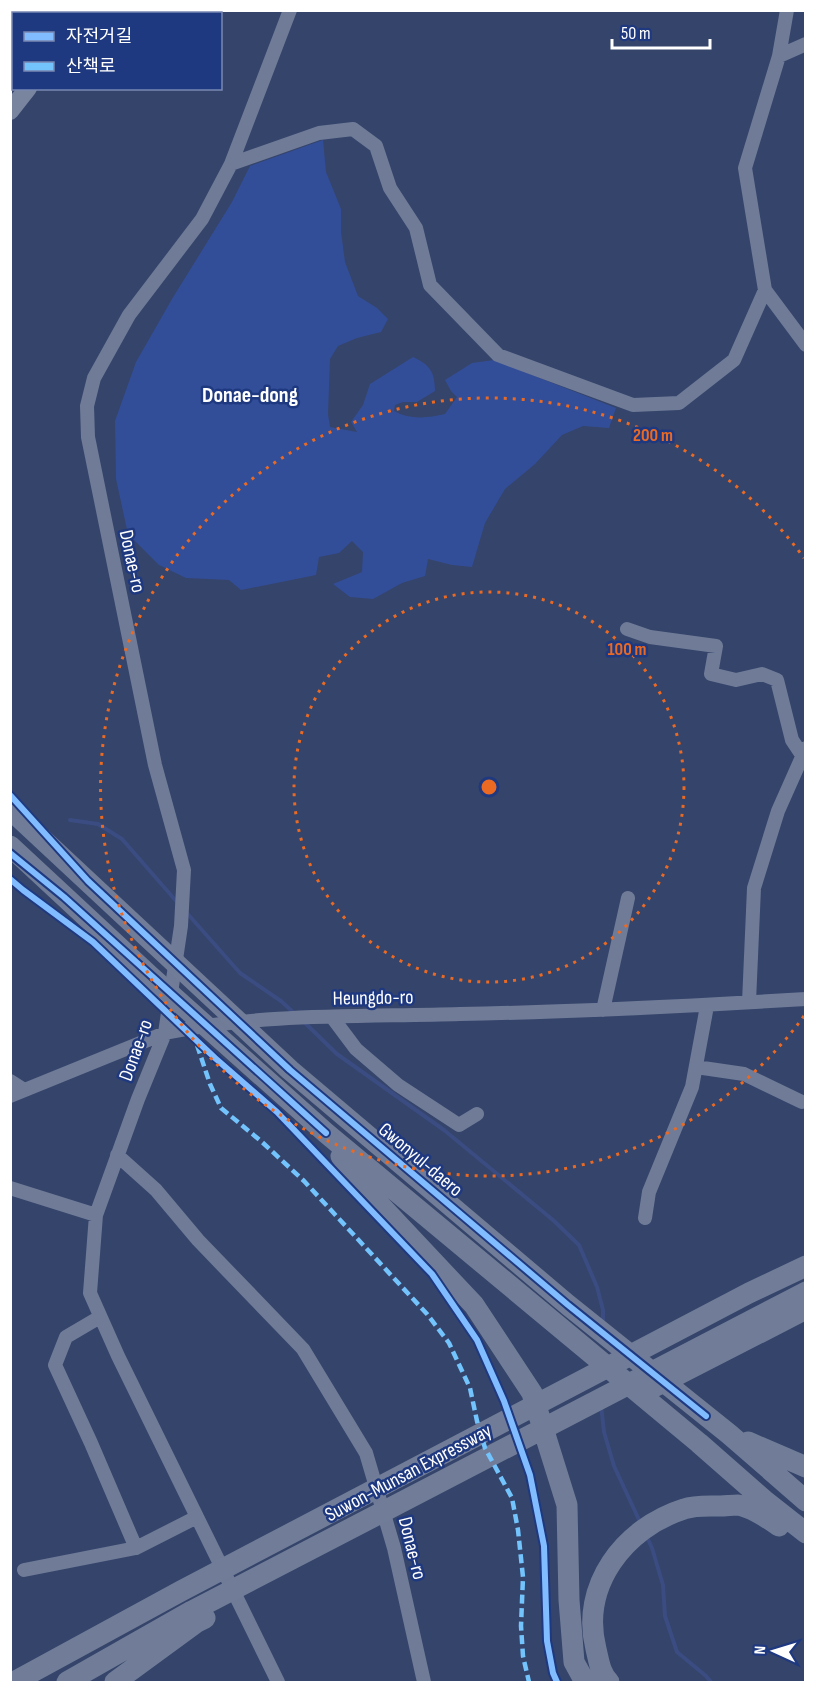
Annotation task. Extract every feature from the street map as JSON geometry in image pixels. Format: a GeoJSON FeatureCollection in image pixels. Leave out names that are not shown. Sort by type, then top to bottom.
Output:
{"type":"FeatureCollection","features":[{"type":"Feature","properties":{"kind":"highway"},"geometry":{"type":"LineString","coordinates":[[10,795],[87,881]]}},
{"type":"Feature","properties":{"kind":"highway"},"geometry":{"type":"LineString","coordinates":[[10,809],[87,881]]}},
{"type":"Feature","properties":{"kind":"highway"},"geometry":{"type":"LineString","coordinates":[[10,846],[64,897]]}},
{"type":"Feature","properties":{"kind":"highway"},"geometry":{"type":"LineString","coordinates":[[10,853],[64,897]]}},
{"type":"Feature","properties":{"kind":"highway","name":"Gwonyul-daero"},"geometry":{"type":"LineString","coordinates":[[87,881],[316,1093],[568,1305],[729,1434]]}},
{"type":"Feature","properties":{"kind":"highway","name":"Gwonyul-daero"},"geometry":{"type":"LineString","coordinates":[[64,897],[326,1133],[806,1533]]}},
{"type":"Feature","properties":{"kind":"highway"},"geometry":{"type":"LineString","coordinates":[[326,1133],[364,1188],[474,1305],[532,1393],[567,1505],[569,1600],[574,1662],[585,1683]]}},
{"type":"Feature","properties":{"kind":"highway","name":"Suwon-Munsan Expressway"},"geometry":{"type":"LineString","coordinates":[[14,1683],[181,1591],[749,1293],[806,1266]]}},
{"type":"Feature","properties":{"kind":"highway","name":"Suwon-Munsan Expressway"},"geometry":{"type":"LineString","coordinates":[[67,1683],[794,1310],[806,1292]]}},
{"type":"Feature","properties":{"kind":"highway"},"geometry":{"type":"LineString","coordinates":[[729,1434],[806,1467]]}},
{"type":"Feature","properties":{"kind":"highway"},"geometry":{"type":"LineString","coordinates":[[729,1434],[806,1501]]}},
{"type":"Feature","properties":{"kind":"highway"},"geometry":{"type":"LineString","coordinates":[[609,1683],[603,1676],[592,1633],[597,1592],[610,1563],[626,1544],[655,1521],[685,1508],[739,1505],[761,1514],[806,1543]]}},
{"type":"Feature","properties":{"kind":"highway"},"geometry":{"type":"LineString","coordinates":[[115,1683],[194,1616]]}},
{"type":"Feature","properties":{"kind":"main road"},"geometry":{"type":"LineString","coordinates":[[10,111],[26,90]]}},
{"type":"Feature","properties":{"kind":"street","name":"Donae-ro"},"geometry":{"type":"LineString","coordinates":[[278,1683],[90,1293],[96,1215],[138,1098],[165,1033],[181,926],[184,870],[154,765],[88,437],[87,406],[94,378],[129,315],[202,219],[231,164],[290,10]]}},
{"type":"Feature","properties":{"kind":"street"},"geometry":{"type":"LineString","coordinates":[[786,10],[779,56],[745,168],[765,290],[806,345]]}},
{"type":"Feature","properties":{"kind":"street"},"geometry":{"type":"LineString","coordinates":[[779,56],[806,44]]}},
{"type":"Feature","properties":{"kind":"street"},"geometry":{"type":"LineString","coordinates":[[231,164],[319,133],[353,129],[376,146],[390,188],[416,228],[430,285],[498,355],[633,405],[679,403],[734,360],[765,290]]}},
{"type":"Feature","properties":{"kind":"street"},"geometry":{"type":"LineString","coordinates":[[627,629],[650,637],[716,646],[711,674],[736,680],[762,674],[777,680],[792,740],[804,751],[778,811],[754,888],[749,1002]]}},
{"type":"Feature","properties":{"kind":"street"},"geometry":{"type":"LineString","coordinates":[[603,1010],[628,898]]}},
{"type":"Feature","properties":{"kind":"street","name":"Heungdo-ro"},"geometry":{"type":"LineString","coordinates":[[10,1096],[165,1033],[191,1028],[281,1018],[603,1010],[806,999]]}},
{"type":"Feature","properties":{"kind":"street"},"geometry":{"type":"LineString","coordinates":[[645,1218],[649,1192],[692,1088],[707,1005]]}},
{"type":"Feature","properties":{"kind":"street"},"geometry":{"type":"LineString","coordinates":[[328,1017],[356,1049],[398,1085],[459,1125],[477,1114]]}},
{"type":"Feature","properties":{"kind":"street"},"geometry":{"type":"LineString","coordinates":[[696,1067],[744,1074],[802,1102]]}},
{"type":"Feature","properties":{"kind":"street"},"geometry":{"type":"LineString","coordinates":[[10,1081],[24,1090]]}},
{"type":"Feature","properties":{"kind":"street","name":"Donae-ro"},"geometry":{"type":"LineString","coordinates":[[117,1155],[156,1190],[198,1240],[303,1349],[366,1453],[394,1548],[424,1683]]}},
{"type":"Feature","properties":{"kind":"street"},"geometry":{"type":"LineString","coordinates":[[10,1188],[96,1215]]}},
{"type":"Feature","properties":{"kind":"street"},"geometry":{"type":"LineString","coordinates":[[100,1317],[66,1337],[55,1365],[136,1548]]}},
{"type":"Feature","properties":{"kind":"street"},"geometry":{"type":"LineString","coordinates":[[24,1570],[136,1548],[197,1517]]}},
{"type":"Feature","properties":{"kind":"shaded area"},"geometry":{"type":"Polygon","coordinates":[[[323,140],[326,172],[341,209],[345,262],[358,296],[377,308],[388,319],[381,332],[338,346],[330,359],[328,414],[330,427],[357,432],[351,422],[363,405],[370,384],[413,357],[424,363],[433,374],[435,391],[417,402],[403,402],[395,405],[394,411],[406,416],[426,417],[445,414],[457,397],[445,380],[472,363],[494,360],[616,408],[609,428],[583,426],[562,435],[535,464],[505,489],[485,523],[472,567],[428,559],[425,576],[402,583],[373,599],[350,597],[333,584],[362,572],[363,552],[352,541],[339,553],[319,557],[316,575],[241,590],[229,580],[186,578],[159,565],[128,534],[116,479],[115,421],[136,362],[232,202],[250,166],[323,140]]]}},
{"type":"Feature","properties":{"kind":"waterway"},"geometry":{"type":"LineString","coordinates":[[70,820],[98,824],[122,839],[177,902]]}},
{"type":"Feature","properties":{"kind":"waterway"},"geometry":{"type":"LineString","coordinates":[[186,912],[240,973],[281,1001],[294,1013]]}},
{"type":"Feature","properties":{"kind":"waterway"},"geometry":{"type":"LineString","coordinates":[[304,1022],[337,1054],[444,1130],[553,1220],[579,1245],[597,1287],[603,1310],[603,1322]]}},
{"type":"Feature","properties":{"kind":"waterway"},"geometry":{"type":"LineString","coordinates":[[601,1405],[604,1432],[614,1466],[640,1522]]}},
{"type":"Feature","properties":{"kind":"waterway"},"geometry":{"type":"LineString","coordinates":[[647,1537],[663,1585],[665,1616],[677,1652],[711,1682]]}},
{"type":"Feature","properties":{"kind":"marked path"},"geometry":{"type":"LineString","coordinates":[[197,1045],[221,1108],[304,1181],[427,1314],[449,1343],[470,1388],[485,1448],[512,1498],[523,1577],[521,1626],[523,1656],[529,1682]]}},
{"type":"Feature","properties":{"kind":"cycle path"},"geometry":{"type":"LineString","coordinates":[[10,795],[88,881],[290,1070],[568,1305],[706,1416]]}},
{"type":"Feature","properties":{"kind":"cycle path"},"geometry":{"type":"LineString","coordinates":[[10,853],[64,897],[326,1133]]}},
{"type":"Feature","properties":{"kind":"cycle path"},"geometry":{"type":"LineString","coordinates":[[10,879],[93,942],[215,1058],[277,1112],[432,1274],[477,1340],[504,1401],[530,1475],[544,1546],[547,1641],[557,1682]]}},
{"type":"Feature","properties":{"kind":"district","name":"Donae-dong"},"geometry":{"type":"Point","coordinates":[250,394]}}]}
